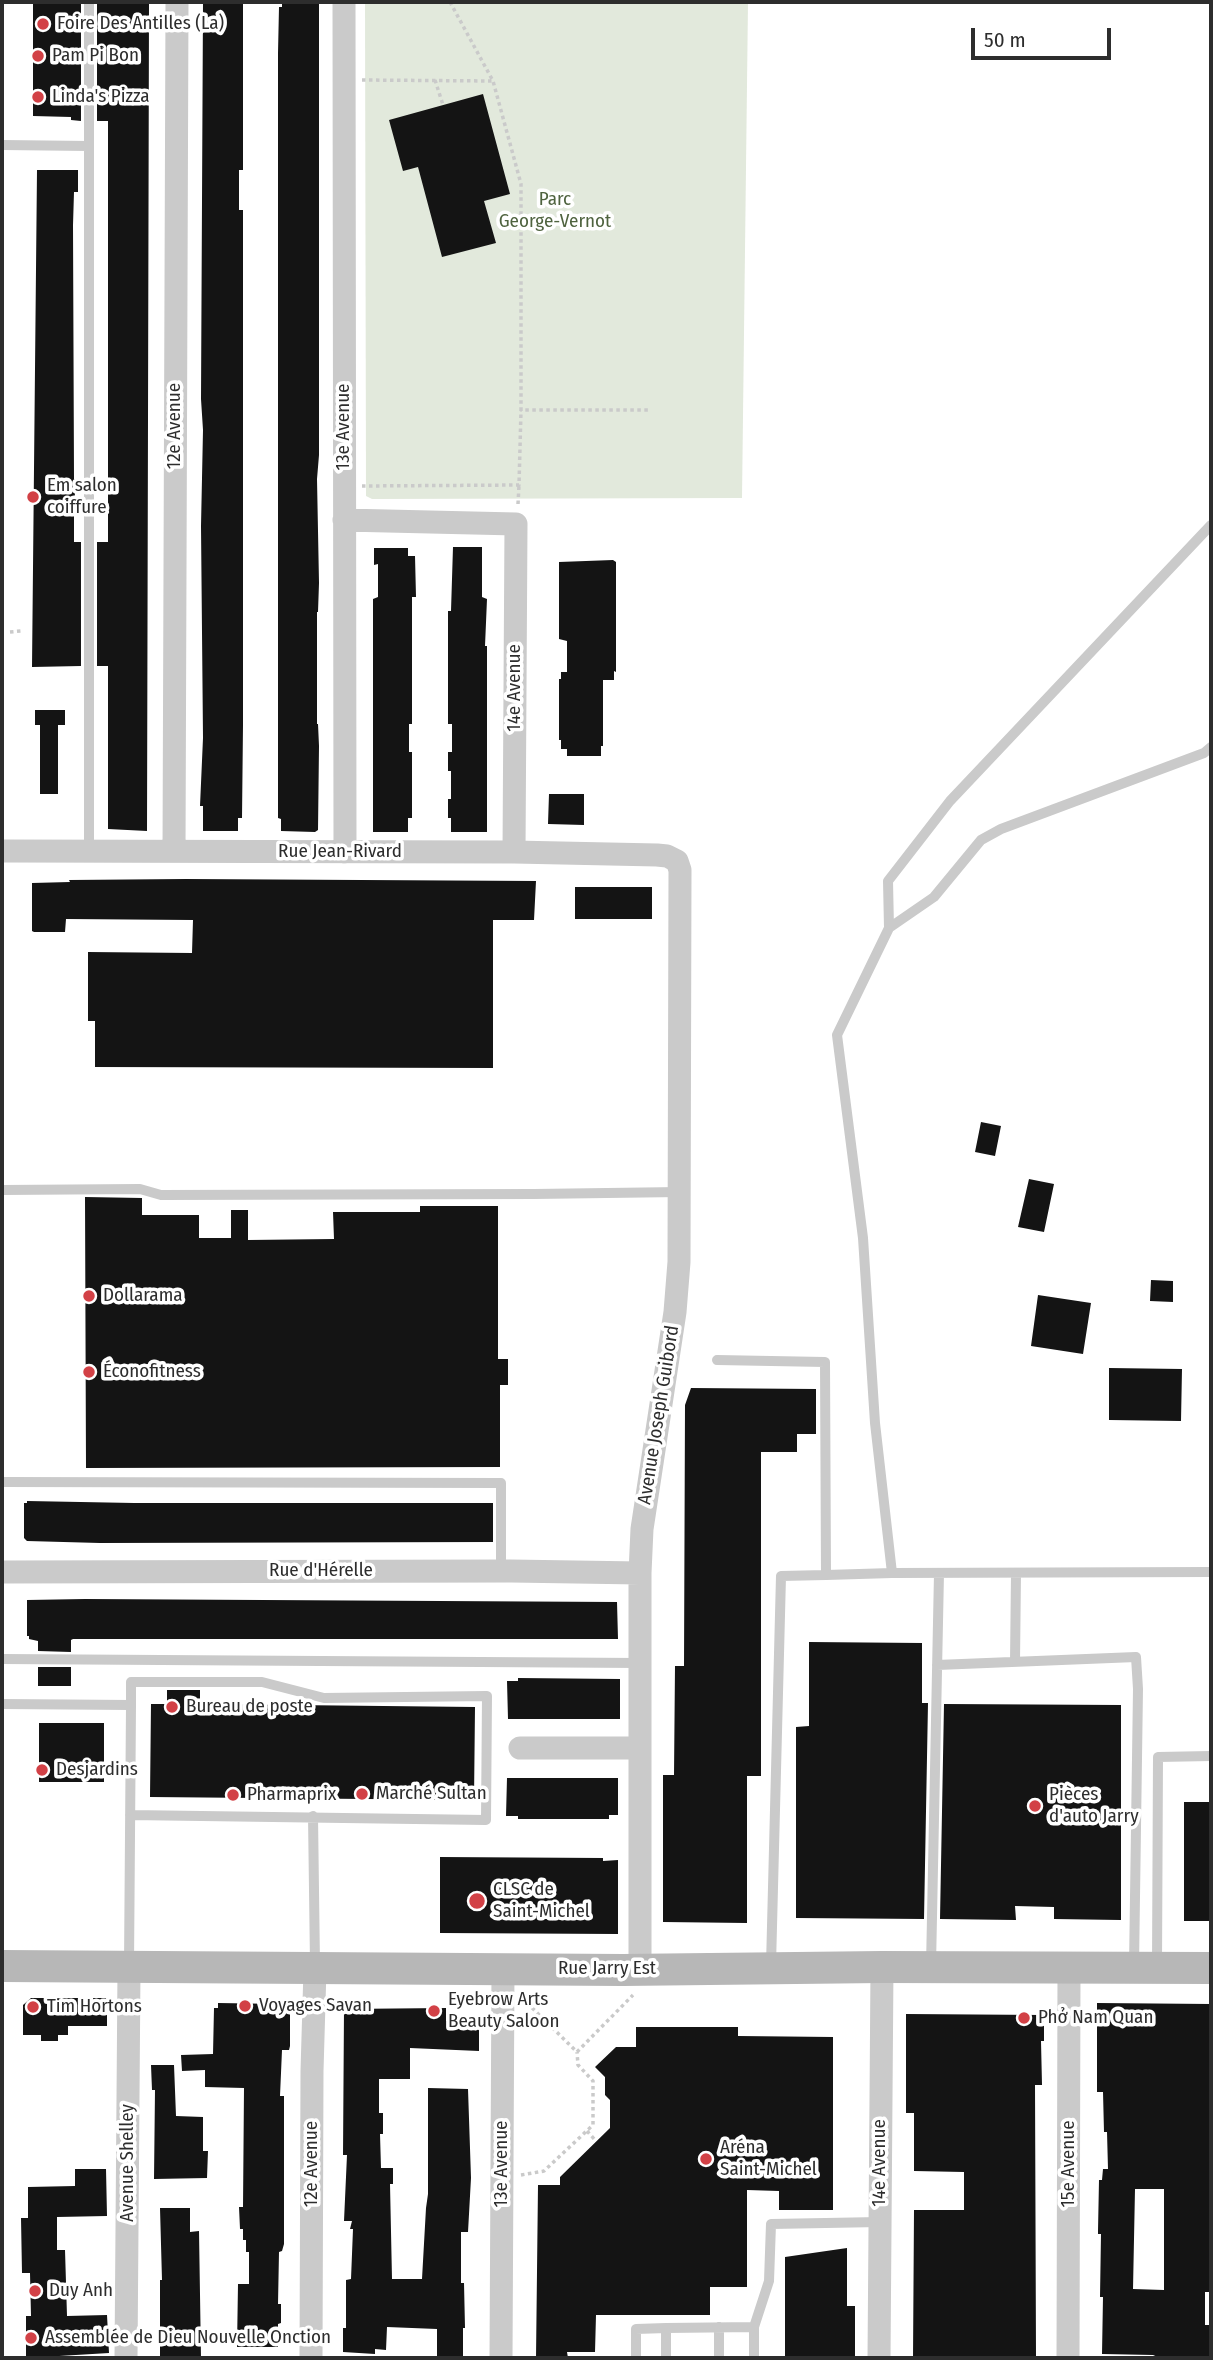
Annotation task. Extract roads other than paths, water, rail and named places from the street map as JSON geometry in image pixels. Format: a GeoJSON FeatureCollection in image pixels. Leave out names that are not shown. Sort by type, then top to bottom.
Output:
{"type":"FeatureCollection","features":[{"type":"Feature","properties":{"kind":"street","name":"12e Avenue"},"geometry":{"type":"LineString","coordinates":[[174,851],[177,2]]}},
{"type":"Feature","properties":{"kind":"street","name":"13e Avenue"},"geometry":{"type":"LineString","coordinates":[[344,2],[345,852]]}},
{"type":"Feature","properties":{"kind":"street","name":"14e Avenue"},"geometry":{"type":"LineString","coordinates":[[344,520],[516,524],[514,852]]}},
{"type":"Feature","properties":{"kind":"street","name":"Rue Jean-Rivard"},"geometry":{"type":"LineString","coordinates":[[2,851],[514,852],[657,855],[677,861]]}},
{"type":"Feature","properties":{"kind":"street","name":"Avenue Joseph Guibord"},"geometry":{"type":"LineString","coordinates":[[640,1970],[642,1529],[675,1312],[680,1192],[680,870],[677,861]]}},
{"type":"Feature","properties":{"kind":"street","name":"Rue d'Hérelle"},"geometry":{"type":"LineString","coordinates":[[2,1572],[640,1573]]}},
{"type":"Feature","properties":{"kind":"street"},"geometry":{"type":"LineString","coordinates":[[520,1748],[640,1748]]}},
{"type":"Feature","properties":{"kind":"street","name":"Rue Jarry Est"},"geometry":{"type":"LineString","coordinates":[[2,1966],[640,1970],[882,1967],[1211,1968]]}},
{"type":"Feature","properties":{"kind":"street","name":"14e Avenue"},"geometry":{"type":"LineString","coordinates":[[879,2358],[882,1967]]}},
{"type":"Feature","properties":{"kind":"street","name":"Avenue Shelley"},"geometry":{"type":"LineString","coordinates":[[127,2358],[129,1968]]}},
{"type":"Feature","properties":{"kind":"street","name":"12e Avenue"},"geometry":{"type":"LineString","coordinates":[[311,2358],[315,1969]]}},
{"type":"Feature","properties":{"kind":"street","name":"13e Avenue"},"geometry":{"type":"LineString","coordinates":[[501,2358],[503,1969]]}},
{"type":"Feature","properties":{"kind":"street","name":"15e Avenue"},"geometry":{"type":"LineString","coordinates":[[1068,2358],[1069,1969]]}},
{"type":"Feature","properties":{"kind":"lane"},"geometry":{"type":"LineString","coordinates":[[89,2],[89,851]]}},
{"type":"Feature","properties":{"kind":"lane"},"geometry":{"type":"LineString","coordinates":[[2,145],[89,146]]}},
{"type":"Feature","properties":{"kind":"lane"},"geometry":{"type":"LineString","coordinates":[[892,1573],[874,1423],[863,1238],[836,1035],[889,928],[888,881],[950,801],[1211,525]]}},
{"type":"Feature","properties":{"kind":"lane"},"geometry":{"type":"LineString","coordinates":[[889,928],[934,897],[981,840],[1001,829],[1204,753],[1211,747]]}},
{"type":"Feature","properties":{"kind":"lane"},"geometry":{"type":"LineString","coordinates":[[2,1190],[140,1189],[161,1195],[680,1192]]}},
{"type":"Feature","properties":{"kind":"lane"},"geometry":{"type":"LineString","coordinates":[[717,1360],[825,1362],[826,1575]]}},
{"type":"Feature","properties":{"kind":"lane"},"geometry":{"type":"LineString","coordinates":[[2,1482],[501,1483],[501,1571]]}},
{"type":"Feature","properties":{"kind":"lane"},"geometry":{"type":"LineString","coordinates":[[771,1968],[781,1576],[1211,1572]]}},
{"type":"Feature","properties":{"kind":"lane"},"geometry":{"type":"LineString","coordinates":[[931,1968],[939,1573]]}},
{"type":"Feature","properties":{"kind":"lane"},"geometry":{"type":"LineString","coordinates":[[1015,1662],[1016,1573]]}},
{"type":"Feature","properties":{"kind":"lane"},"geometry":{"type":"LineString","coordinates":[[937,1665],[1136,1657],[1146,1968]]}},
{"type":"Feature","properties":{"kind":"lane"},"geometry":{"type":"LineString","coordinates":[[2,1659],[640,1663]]}},
{"type":"Feature","properties":{"kind":"lane"},"geometry":{"type":"LineString","coordinates":[[129,1968],[130,1815],[131,1705],[131,1682],[262,1682],[324,1698],[487,1696],[486,1820],[130,1815]]}},
{"type":"Feature","properties":{"kind":"lane"},"geometry":{"type":"LineString","coordinates":[[2,1704],[131,1705]]}},
{"type":"Feature","properties":{"kind":"lane"},"geometry":{"type":"LineString","coordinates":[[1146,1968],[1158,1757],[1211,1756]]}},
{"type":"Feature","properties":{"kind":"lane"},"geometry":{"type":"LineString","coordinates":[[313,1816],[315,1969]]}},
{"type":"Feature","properties":{"kind":"lane"},"geometry":{"type":"LineString","coordinates":[[754,2358],[754,2327],[769,2281],[771,2224],[880,2222]]}},
{"type":"Feature","properties":{"kind":"lane"},"geometry":{"type":"LineString","coordinates":[[719,2327],[719,2358]]}},
{"type":"Feature","properties":{"kind":"lane"},"geometry":{"type":"LineString","coordinates":[[636,2358],[636,2329],[754,2327]]}},
{"type":"Feature","properties":{"kind":"lane"},"geometry":{"type":"LineString","coordinates":[[666,2328],[666,2358]]}},
{"type":"Feature","properties":{"kind":"place","name":"Foire Des Antilles (La)"},"geometry":{"type":"Point","coordinates":[43,24]}},
{"type":"Feature","properties":{"kind":"place","name":"Pam Pi Bon"},"geometry":{"type":"Point","coordinates":[38,56]}},
{"type":"Feature","properties":{"kind":"place","name":"Linda's Pizza"},"geometry":{"type":"Point","coordinates":[38,97]}},
{"type":"Feature","properties":{"kind":"place","name":"Em salon coiffure"},"geometry":{"type":"Point","coordinates":[33,497]}},
{"type":"Feature","properties":{"kind":"place","name":"Dollarama"},"geometry":{"type":"Point","coordinates":[89,1296]}},
{"type":"Feature","properties":{"kind":"place","name":"Éconofitness"},"geometry":{"type":"Point","coordinates":[89,1372]}},
{"type":"Feature","properties":{"kind":"place","name":"Bureau de poste"},"geometry":{"type":"Point","coordinates":[172,1707]}},
{"type":"Feature","properties":{"kind":"place","name":"Desjardins"},"geometry":{"type":"Point","coordinates":[42,1770]}},
{"type":"Feature","properties":{"kind":"place","name":"Marché Sultan"},"geometry":{"type":"Point","coordinates":[362,1794]}},
{"type":"Feature","properties":{"kind":"place","name":"Pharmaprix"},"geometry":{"type":"Point","coordinates":[233,1795]}},
{"type":"Feature","properties":{"kind":"place","name":"Pièces d'auto Jarry"},"geometry":{"type":"Point","coordinates":[1035,1806]}},
{"type":"Feature","properties":{"kind":"place","name":"CLSC de Saint-Michel"},"geometry":{"type":"Point","coordinates":[477,1901]}},
{"type":"Feature","properties":{"kind":"place","name":"Voyages Savan"},"geometry":{"type":"Point","coordinates":[245,2006]}},
{"type":"Feature","properties":{"kind":"place","name":"Tim Hortons"},"geometry":{"type":"Point","coordinates":[33,2007]}},
{"type":"Feature","properties":{"kind":"place","name":"Eyebrow Arts Beauty Saloon"},"geometry":{"type":"Point","coordinates":[434,2011]}},
{"type":"Feature","properties":{"kind":"place","name":"Phở Nam Quan"},"geometry":{"type":"Point","coordinates":[1024,2018]}},
{"type":"Feature","properties":{"kind":"place","name":"Aréna Saint-Michel"},"geometry":{"type":"Point","coordinates":[706,2159]}},
{"type":"Feature","properties":{"kind":"place","name":"Duy Anh"},"geometry":{"type":"Point","coordinates":[35,2291]}},
{"type":"Feature","properties":{"kind":"place","name":"Assemblée de Dieu Nouvelle Onction"},"geometry":{"type":"Point","coordinates":[31,2338]}},
{"type":"Feature","properties":{"kind":"park label","name":"Parc George-Vernot"},"geometry":{"type":"Point","coordinates":[555,211]}}]}
